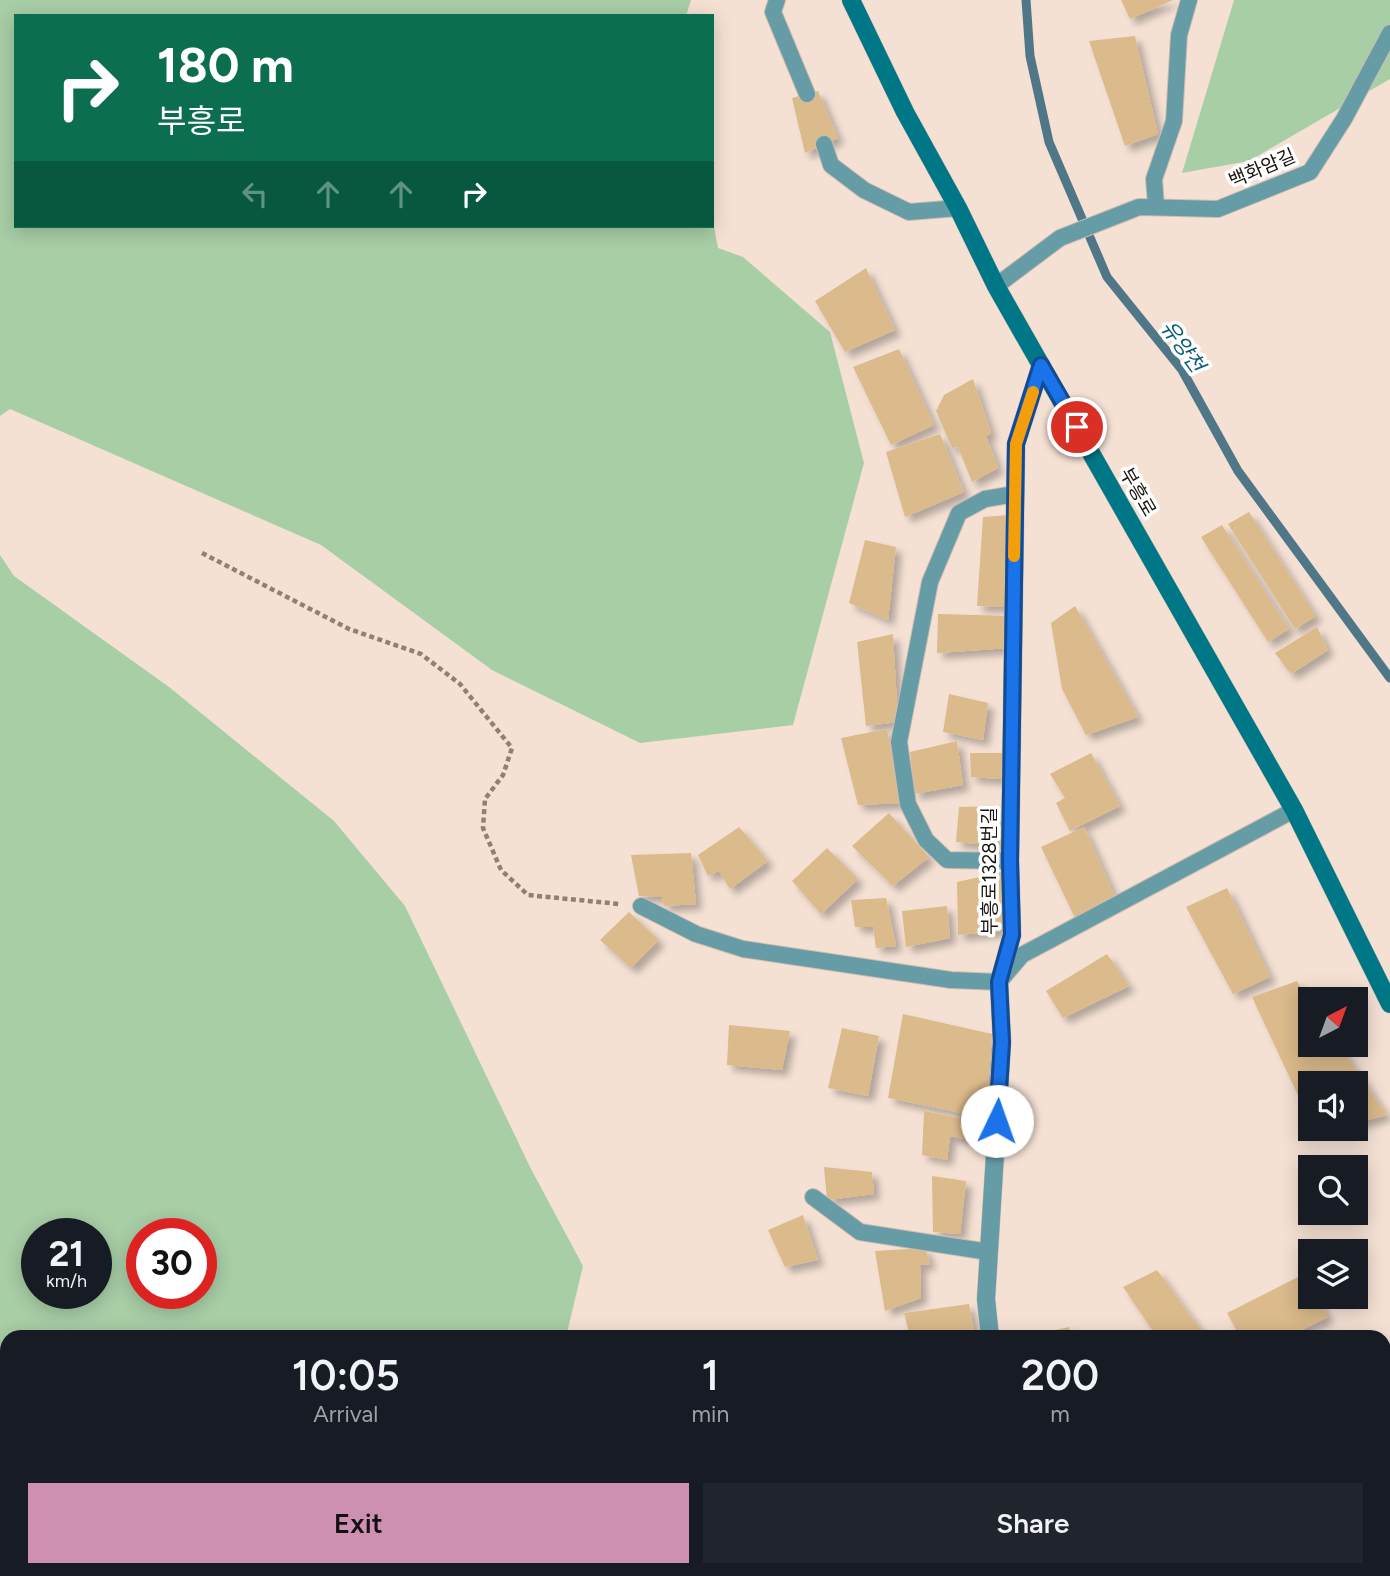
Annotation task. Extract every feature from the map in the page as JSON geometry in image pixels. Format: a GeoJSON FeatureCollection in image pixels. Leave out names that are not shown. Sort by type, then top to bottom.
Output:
{"type":"FeatureCollection","features":[{"type":"Feature","properties":{"kind":"main road","name":"부흥로"},"geometry":{"type":"LineString","coordinates":[[851,0],[905,112],[958,208],[996,286],[1294,810],[1390,1004]]}},
{"type":"Feature","properties":{"kind":"street","name":"부흥로1328번길"},"geometry":{"type":"LineString","coordinates":[[989,1330],[986,1298],[1002,1042],[999,982],[1012,935],[1010,861],[1016,444],[1041,365]]}},
{"type":"Feature","properties":{"kind":"lane"},"geometry":{"type":"LineString","coordinates":[[777,0],[773,12],[807,94]]}},
{"type":"Feature","properties":{"kind":"lane"},"geometry":{"type":"LineString","coordinates":[[996,286],[1060,237],[1148,206],[1154,179],[1174,121],[1179,35],[1189,0]]}},
{"type":"Feature","properties":{"kind":"lane","name":"백화암길"},"geometry":{"type":"LineString","coordinates":[[1148,206],[1197,211],[1218,209],[1310,172],[1344,119],[1390,33]]}},
{"type":"Feature","properties":{"kind":"lane"},"geometry":{"type":"LineString","coordinates":[[824,144],[831,165],[864,191],[909,212],[958,208]]}},
{"type":"Feature","properties":{"kind":"lane"},"geometry":{"type":"LineString","coordinates":[[1010,861],[947,860],[926,840],[908,804],[899,742],[930,583],[959,513],[985,499],[1015,494]]}},
{"type":"Feature","properties":{"kind":"lane"},"geometry":{"type":"LineString","coordinates":[[641,906],[696,934],[743,949],[951,980],[999,982],[1022,955],[1294,810]]}},
{"type":"Feature","properties":{"kind":"lane"},"geometry":{"type":"LineString","coordinates":[[813,1197],[860,1233],[989,1252]]}},
{"type":"Feature","properties":{"kind":"path"},"geometry":{"type":"LineString","coordinates":[[202,553],[349,629],[421,654],[460,684],[512,748],[503,775],[485,799],[483,828],[501,870],[528,895],[641,906]]}},
{"type":"Feature","properties":{"kind":"green space"},"geometry":{"type":"Polygon","coordinates":[[[0,0],[691,0],[687,14],[14,14],[14,228],[714,227],[718,248],[743,257],[830,332],[864,463],[793,725],[640,743],[492,670],[321,545],[10,409],[0,416],[0,0]]]}},
{"type":"Feature","properties":{"kind":"green space"},"geometry":{"type":"Polygon","coordinates":[[[1234,0],[1390,0],[1390,79],[1249,161],[1182,173],[1234,0]]]}},
{"type":"Feature","properties":{"kind":"green space"},"geometry":{"type":"Polygon","coordinates":[[[0,555],[14,576],[169,687],[334,821],[405,906],[531,1169],[583,1266],[568,1330],[0,1330],[0,555]]]}},
{"type":"Feature","properties":{"kind":"building"},"geometry":{"type":"Polygon","coordinates":[[[1121,0],[1173,0],[1130,19],[1121,0]]]}},
{"type":"Feature","properties":{"kind":"building"},"geometry":{"type":"Polygon","coordinates":[[[1135,36],[1158,134],[1125,146],[1089,41],[1135,36]]]}},
{"type":"Feature","properties":{"kind":"building"},"geometry":{"type":"Polygon","coordinates":[[[818,91],[838,138],[805,153],[792,98],[818,91]]]}},
{"type":"Feature","properties":{"kind":"building"},"geometry":{"type":"Polygon","coordinates":[[[866,268],[895,330],[845,352],[815,301],[866,268]]]}},
{"type":"Feature","properties":{"kind":"building"},"geometry":{"type":"Polygon","coordinates":[[[899,349],[934,425],[891,445],[853,367],[899,349]]]}},
{"type":"Feature","properties":{"kind":"building"},"geometry":{"type":"Polygon","coordinates":[[[973,379],[991,433],[986,436],[998,468],[972,482],[958,447],[952,448],[936,411],[944,395],[973,379]]]}},
{"type":"Feature","properties":{"kind":"building"},"geometry":{"type":"Polygon","coordinates":[[[940,434],[964,492],[905,517],[886,452],[940,434]]]}},
{"type":"Feature","properties":{"kind":"building"},"geometry":{"type":"Polygon","coordinates":[[[1249,512],[1316,616],[1295,629],[1228,524],[1249,512]]]}},
{"type":"Feature","properties":{"kind":"building"},"geometry":{"type":"Polygon","coordinates":[[[1010,515],[1010,607],[977,606],[983,517],[1010,515]]]}},
{"type":"Feature","properties":{"kind":"building"},"geometry":{"type":"Polygon","coordinates":[[[1222,525],[1289,629],[1268,642],[1201,537],[1222,525]]]}},
{"type":"Feature","properties":{"kind":"building"},"geometry":{"type":"Polygon","coordinates":[[[865,540],[896,547],[888,620],[849,603],[865,540]]]}},
{"type":"Feature","properties":{"kind":"building"},"geometry":{"type":"Polygon","coordinates":[[[1075,606],[1138,717],[1086,735],[1062,689],[1051,623],[1075,606]]]}},
{"type":"Feature","properties":{"kind":"building"},"geometry":{"type":"Polygon","coordinates":[[[938,614],[1012,616],[1009,648],[937,653],[938,614]]]}},
{"type":"Feature","properties":{"kind":"building"},"geometry":{"type":"Polygon","coordinates":[[[1317,627],[1328,650],[1291,674],[1275,653],[1317,627]]]}},
{"type":"Feature","properties":{"kind":"building"},"geometry":{"type":"Polygon","coordinates":[[[893,634],[898,722],[866,726],[857,642],[893,634]]]}},
{"type":"Feature","properties":{"kind":"building"},"geometry":{"type":"Polygon","coordinates":[[[949,694],[988,703],[983,740],[943,732],[949,694]]]}},
{"type":"Feature","properties":{"kind":"building"},"geometry":{"type":"Polygon","coordinates":[[[887,729],[900,803],[858,805],[841,738],[887,729]]]}},
{"type":"Feature","properties":{"kind":"building"},"geometry":{"type":"Polygon","coordinates":[[[957,741],[963,785],[914,794],[910,752],[957,741]]]}},
{"type":"Feature","properties":{"kind":"building"},"geometry":{"type":"Polygon","coordinates":[[[970,753],[1003,753],[1001,779],[971,777],[970,753]]]}},
{"type":"Feature","properties":{"kind":"building"},"geometry":{"type":"Polygon","coordinates":[[[1091,753],[1120,806],[1070,831],[1056,803],[1065,798],[1050,774],[1091,753]]]}},
{"type":"Feature","properties":{"kind":"building"},"geometry":{"type":"Polygon","coordinates":[[[1000,806],[1001,846],[956,842],[959,807],[1000,806]]]}},
{"type":"Feature","properties":{"kind":"building"},"geometry":{"type":"Polygon","coordinates":[[[889,813],[929,857],[893,886],[852,846],[889,813]]]}},
{"type":"Feature","properties":{"kind":"building"},"geometry":{"type":"Polygon","coordinates":[[[739,827],[768,861],[730,889],[719,871],[708,876],[698,855],[739,827]]]}},
{"type":"Feature","properties":{"kind":"building"},"geometry":{"type":"Polygon","coordinates":[[[1084,827],[1115,897],[1076,920],[1041,847],[1084,827]]]}},
{"type":"Feature","properties":{"kind":"building"},"geometry":{"type":"Polygon","coordinates":[[[827,848],[858,879],[821,914],[792,881],[827,848]]]}},
{"type":"Feature","properties":{"kind":"building"},"geometry":{"type":"Polygon","coordinates":[[[691,853],[696,904],[664,906],[662,897],[639,896],[631,855],[691,853]]]}},
{"type":"Feature","properties":{"kind":"building"},"geometry":{"type":"Polygon","coordinates":[[[1002,872],[1001,931],[958,935],[957,882],[1002,872]]]}},
{"type":"Feature","properties":{"kind":"building"},"geometry":{"type":"Polygon","coordinates":[[[1227,888],[1270,977],[1233,994],[1186,907],[1227,888]]]}},
{"type":"Feature","properties":{"kind":"building"},"geometry":{"type":"Polygon","coordinates":[[[886,898],[896,946],[876,948],[873,927],[855,927],[851,900],[886,898]]]}},
{"type":"Feature","properties":{"kind":"building"},"geometry":{"type":"Polygon","coordinates":[[[947,906],[950,938],[906,947],[902,911],[947,906]]]}},
{"type":"Feature","properties":{"kind":"building"},"geometry":{"type":"Polygon","coordinates":[[[629,912],[659,940],[631,968],[600,940],[629,912]]]}},
{"type":"Feature","properties":{"kind":"building"},"geometry":{"type":"Polygon","coordinates":[[[1107,954],[1129,986],[1063,1018],[1046,991],[1107,954]]]}},
{"type":"Feature","properties":{"kind":"building"},"geometry":{"type":"Polygon","coordinates":[[[1297,981],[1301,987],[1298,987],[1298,1057],[1347,1057],[1357,1071],[1298,1071],[1298,1095],[1252,997],[1297,981]]]}},
{"type":"Feature","properties":{"kind":"building"},"geometry":{"type":"Polygon","coordinates":[[[903,1014],[992,1034],[986,1118],[888,1098],[903,1014]]]}},
{"type":"Feature","properties":{"kind":"building"},"geometry":{"type":"Polygon","coordinates":[[[729,1025],[790,1031],[782,1070],[727,1065],[729,1025]]]}},
{"type":"Feature","properties":{"kind":"building"},"geometry":{"type":"Polygon","coordinates":[[[842,1028],[879,1036],[868,1096],[828,1088],[842,1028]]]}},
{"type":"Feature","properties":{"kind":"building"},"geometry":{"type":"Polygon","coordinates":[[[1368,1087],[1387,1115],[1368,1120],[1368,1087]]]}},
{"type":"Feature","properties":{"kind":"building"},"geometry":{"type":"Polygon","coordinates":[[[924,1111],[965,1119],[964,1139],[950,1136],[947,1160],[922,1155],[924,1111]]]}},
{"type":"Feature","properties":{"kind":"building"},"geometry":{"type":"Polygon","coordinates":[[[824,1167],[872,1172],[874,1194],[827,1200],[824,1167]]]}},
{"type":"Feature","properties":{"kind":"building"},"geometry":{"type":"Polygon","coordinates":[[[932,1176],[966,1181],[960,1234],[933,1232],[932,1176]]]}},
{"type":"Feature","properties":{"kind":"building"},"geometry":{"type":"Polygon","coordinates":[[[803,1215],[818,1260],[785,1267],[768,1230],[803,1215]]]}},
{"type":"Feature","properties":{"kind":"building"},"geometry":{"type":"Polygon","coordinates":[[[925,1248],[930,1264],[920,1265],[921,1298],[885,1311],[875,1251],[925,1248]]]}},
{"type":"Feature","properties":{"kind":"building"},"geometry":{"type":"Polygon","coordinates":[[[1157,1270],[1201,1330],[1152,1330],[1123,1287],[1157,1270]]]}},
{"type":"Feature","properties":{"kind":"building"},"geometry":{"type":"Polygon","coordinates":[[[1298,1277],[1298,1309],[1324,1309],[1328,1317],[1301,1330],[1236,1330],[1227,1313],[1298,1277]]]}},
{"type":"Feature","properties":{"kind":"building"},"geometry":{"type":"Polygon","coordinates":[[[969,1304],[974,1330],[908,1330],[904,1313],[969,1304]]]}},
{"type":"Feature","properties":{"kind":"waterway","name":"유양천"},"geometry":{"type":"LineString","coordinates":[[1026,0],[1030,56],[1049,142],[1107,277],[1182,370],[1238,471],[1390,678]]}},
{"type":"Feature","properties":{"kind":"slow traffic"},"geometry":{"type":"LineString","coordinates":[[1014,556],[1016,444],[1033,392]]}},
{"type":"Feature","properties":{"kind":"route"},"geometry":{"type":"LineString","coordinates":[[997,1121],[1002,1042],[999,982],[1012,935],[1010,861],[1016,444],[1025,423],[1041,365],[1077,427]]}}]}
